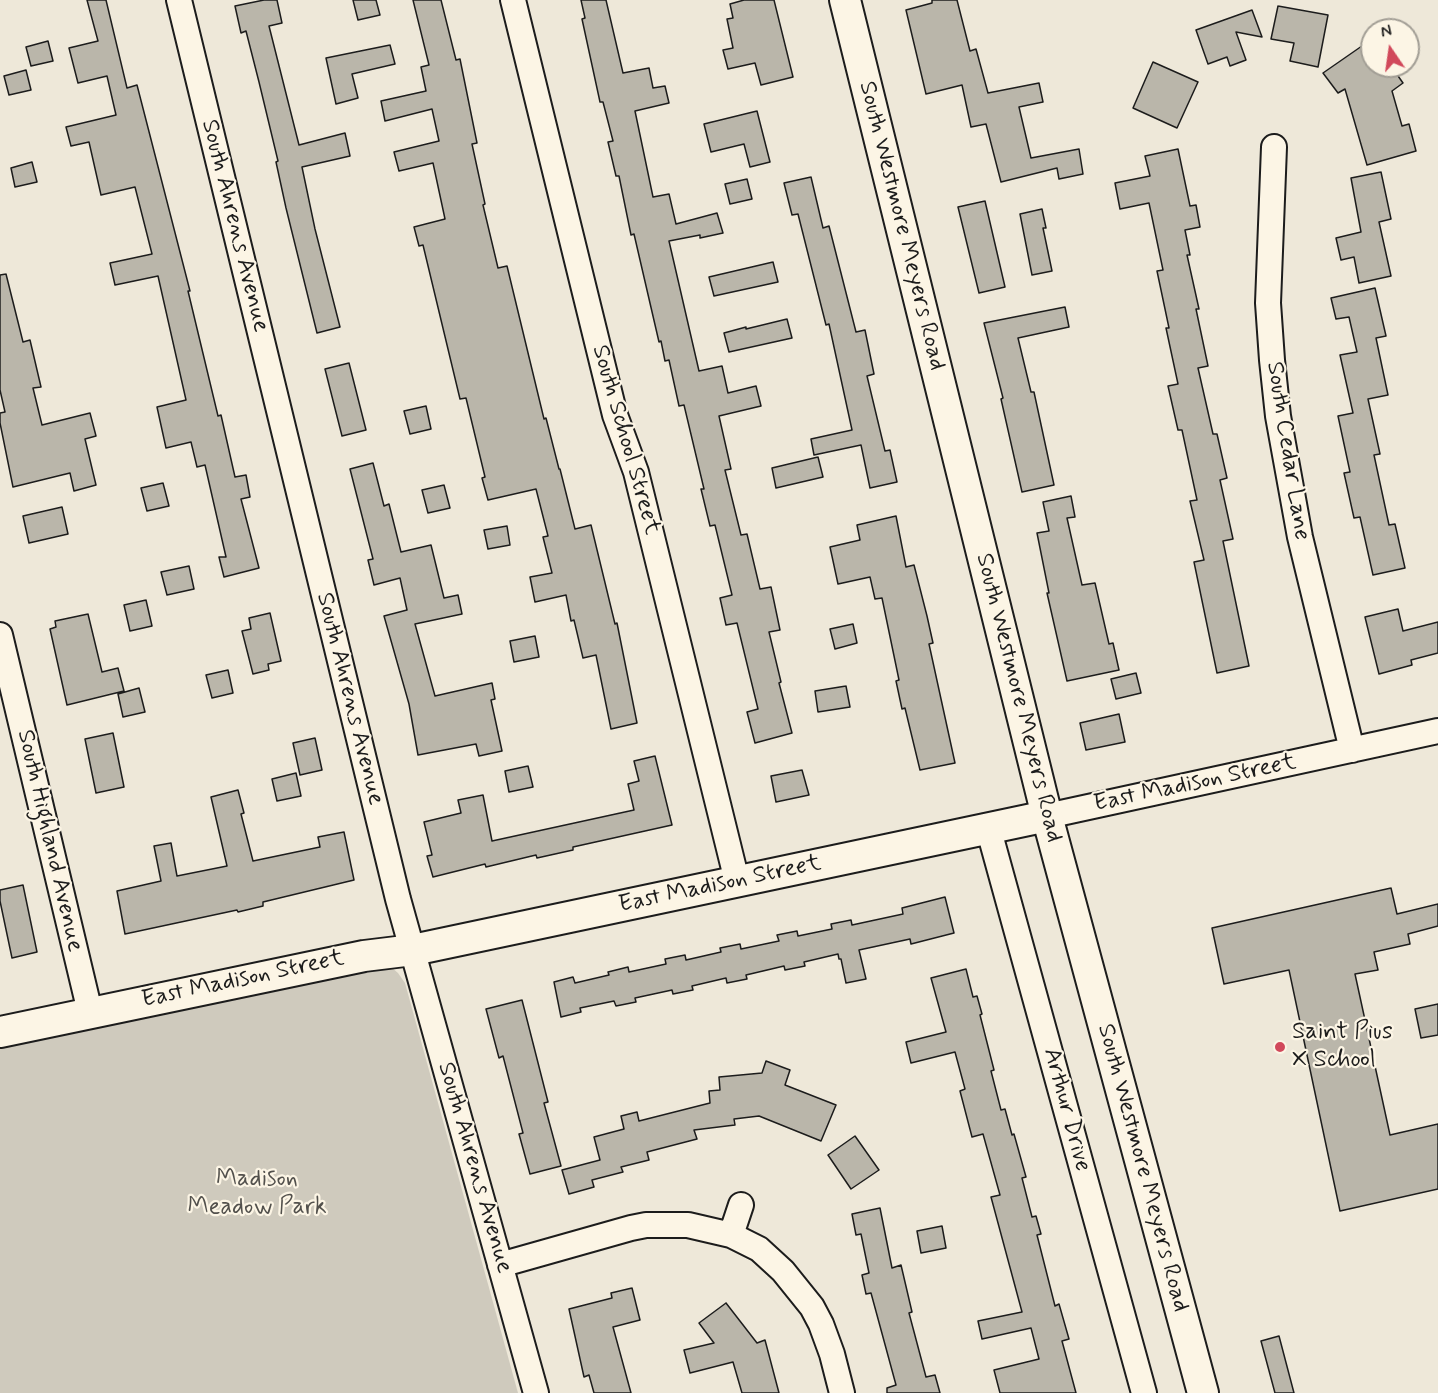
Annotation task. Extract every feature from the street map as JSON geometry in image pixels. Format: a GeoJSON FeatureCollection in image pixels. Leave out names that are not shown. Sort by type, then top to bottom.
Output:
{"type":"FeatureCollection","features":[{"type":"Feature","properties":{"kind":"street","name":"South Ahrens Avenue"},"geometry":{"type":"LineString","coordinates":[[178,0],[395,887],[536,1393]]}},
{"type":"Feature","properties":{"kind":"street","name":"South School Street"},"geometry":{"type":"LineString","coordinates":[[513,0],[615,415],[636,472],[737,881]]}},
{"type":"Feature","properties":{"kind":"street","name":"South Westmore Meyers Road"},"geometry":{"type":"LineString","coordinates":[[845,0],[1047,816],[1203,1393]]}},
{"type":"Feature","properties":{"kind":"street","name":"South Cedar Lane"},"geometry":{"type":"LineString","coordinates":[[1274,147],[1268,303],[1278,416],[1300,537],[1352,750]]}},
{"type":"Feature","properties":{"kind":"street","name":"South Highland Avenue"},"geometry":{"type":"LineString","coordinates":[[0,635],[90,1012]]}},
{"type":"Feature","properties":{"kind":"street","name":"East Madison Street"},"geometry":{"type":"LineString","coordinates":[[0,1032],[364,956],[413,950],[1438,731]]}},
{"type":"Feature","properties":{"kind":"street","name":"Arthur Drive"},"geometry":{"type":"LineString","coordinates":[[988,827],[1144,1393]]}},
{"type":"Feature","properties":{"kind":"street"},"geometry":{"type":"LineString","coordinates":[[731,1235],[741,1204]]}},
{"type":"Feature","properties":{"kind":"street"},"geometry":{"type":"LineString","coordinates":[[501,1265],[646,1225],[688,1225],[731,1235],[759,1249],[789,1278],[812,1307],[832,1354],[842,1393]]}},
{"type":"Feature","properties":{"kind":"green space","name":"Madison Meadow Park"},"geometry":{"type":"Polygon","coordinates":[[[375,967],[391,967],[405,983],[518,1393],[0,1393],[0,1045],[375,967]]]}},
{"type":"Feature","properties":{"kind":"building"},"geometry":{"type":"Polygon","coordinates":[[[87,0],[106,0],[127,88],[137,85],[235,477],[246,475],[250,497],[241,499],[259,568],[224,577],[219,557],[226,557],[205,465],[197,467],[191,442],[166,448],[157,407],[186,400],[158,276],[115,285],[110,263],[152,254],[135,187],[101,195],[89,142],[71,146],[66,127],[116,115],[107,76],[78,83],[69,48],[98,41],[87,0]]]}},
{"type":"Feature","properties":{"kind":"building"},"geometry":{"type":"Polygon","coordinates":[[[264,0],[277,0],[282,23],[269,26],[299,145],[345,133],[350,156],[302,167],[340,327],[317,333],[286,208],[276,162],[278,161],[259,82],[246,31],[241,33],[235,6],[264,0]]]}},
{"type":"Feature","properties":{"kind":"building"},"geometry":{"type":"Polygon","coordinates":[[[353,0],[376,0],[380,15],[358,20],[353,0]]]}},
{"type":"Feature","properties":{"kind":"building"},"geometry":{"type":"Polygon","coordinates":[[[413,0],[441,0],[456,60],[460,59],[477,143],[472,144],[485,204],[483,205],[498,268],[507,266],[544,419],[546,418],[575,529],[591,525],[615,624],[617,623],[637,723],[611,729],[596,655],[583,658],[574,620],[571,621],[566,595],[535,602],[530,577],[552,573],[543,537],[548,536],[536,489],[488,500],[482,478],[485,477],[466,398],[460,399],[423,245],[419,246],[414,227],[445,219],[433,163],[399,171],[394,152],[439,141],[432,109],[385,121],[381,101],[426,91],[421,67],[429,65],[413,0]]]}},
{"type":"Feature","properties":{"kind":"building"},"geometry":{"type":"Polygon","coordinates":[[[581,0],[606,0],[623,73],[649,68],[653,88],[665,86],[669,103],[635,111],[653,197],[669,194],[676,224],[717,213],[723,233],[669,241],[699,371],[722,366],[728,393],[756,386],[761,406],[719,416],[731,469],[725,470],[741,535],[747,534],[760,589],[771,587],[780,630],[769,632],[792,733],[755,743],[747,712],[758,709],[737,623],[726,625],[720,598],[732,595],[715,525],[710,526],[701,489],[704,489],[684,405],[679,406],[669,360],[665,361],[661,341],[659,342],[634,234],[631,235],[619,176],[616,176],[608,142],[613,141],[603,102],[600,102],[582,19],[585,18],[581,0]]]}},
{"type":"Feature","properties":{"kind":"building"},"geometry":{"type":"Polygon","coordinates":[[[744,0],[774,0],[793,77],[761,85],[755,63],[728,69],[723,50],[733,48],[727,19],[733,18],[730,4],[744,0]]]}},
{"type":"Feature","properties":{"kind":"building"},"geometry":{"type":"Polygon","coordinates":[[[932,0],[957,0],[970,51],[976,49],[988,93],[1039,83],[1043,102],[1019,107],[1031,158],[1079,149],[1083,174],[1059,179],[1057,168],[1001,182],[986,124],[971,127],[962,85],[926,94],[906,10],[932,3],[932,0]]]}},
{"type":"Feature","properties":{"kind":"building"},"geometry":{"type":"Polygon","coordinates":[[[1278,6],[1328,15],[1318,67],[1290,61],[1294,43],[1271,39],[1278,6]]]}},
{"type":"Feature","properties":{"kind":"building"},"geometry":{"type":"Polygon","coordinates":[[[1252,10],[1262,37],[1236,32],[1246,60],[1230,66],[1227,57],[1208,64],[1196,30],[1252,10]]]}},
{"type":"Feature","properties":{"kind":"building"},"geometry":{"type":"Polygon","coordinates":[[[48,41],[53,61],[31,66],[26,47],[48,41]]]}},
{"type":"Feature","properties":{"kind":"building"},"geometry":{"type":"Polygon","coordinates":[[[390,45],[395,64],[352,74],[358,98],[336,104],[326,58],[390,45]]]}},
{"type":"Feature","properties":{"kind":"building"},"geometry":{"type":"Polygon","coordinates":[[[1360,47],[1360,78],[1399,78],[1403,83],[1392,91],[1402,126],[1409,124],[1416,151],[1367,165],[1345,89],[1338,93],[1323,73],[1360,47]]]}},
{"type":"Feature","properties":{"kind":"building"},"geometry":{"type":"Polygon","coordinates":[[[1153,62],[1198,82],[1177,128],[1133,108],[1153,62]]]}},
{"type":"Feature","properties":{"kind":"building"},"geometry":{"type":"Polygon","coordinates":[[[26,70],[31,90],[9,95],[4,76],[26,70]]]}},
{"type":"Feature","properties":{"kind":"building"},"geometry":{"type":"Polygon","coordinates":[[[757,111],[770,162],[750,167],[744,144],[711,152],[704,124],[757,111]]]}},
{"type":"Feature","properties":{"kind":"building"},"geometry":{"type":"Polygon","coordinates":[[[1178,149],[1190,206],[1196,205],[1200,227],[1185,230],[1190,255],[1187,255],[1199,309],[1196,309],[1208,366],[1198,368],[1213,434],[1217,434],[1227,478],[1220,480],[1233,539],[1223,541],[1249,666],[1217,673],[1194,562],[1204,560],[1190,501],[1197,500],[1182,430],[1178,430],[1168,386],[1178,384],[1157,271],[1163,270],[1149,203],[1120,209],[1115,183],[1150,176],[1145,156],[1178,149]]]}},
{"type":"Feature","properties":{"kind":"building"},"geometry":{"type":"Polygon","coordinates":[[[32,162],[37,182],[15,187],[11,168],[32,162]]]}},
{"type":"Feature","properties":{"kind":"building"},"geometry":{"type":"Polygon","coordinates":[[[1381,172],[1391,219],[1379,222],[1391,276],[1359,283],[1354,257],[1341,260],[1336,238],[1361,232],[1351,178],[1381,172]]]}},
{"type":"Feature","properties":{"kind":"building"},"geometry":{"type":"Polygon","coordinates":[[[811,177],[823,228],[829,226],[856,332],[865,330],[874,374],[867,376],[885,451],[890,450],[897,482],[870,488],[861,445],[814,455],[811,439],[852,430],[829,324],[826,325],[798,214],[792,215],[784,183],[811,177]]]}},
{"type":"Feature","properties":{"kind":"building"},"geometry":{"type":"Polygon","coordinates":[[[747,179],[752,199],[730,204],[725,184],[747,179]]]}},
{"type":"Feature","properties":{"kind":"building"},"geometry":{"type":"Polygon","coordinates":[[[985,201],[1005,287],[979,293],[958,207],[985,201]]]}},
{"type":"Feature","properties":{"kind":"building"},"geometry":{"type":"Polygon","coordinates":[[[1042,209],[1046,228],[1043,228],[1052,271],[1032,275],[1020,214],[1042,209]]]}},
{"type":"Feature","properties":{"kind":"building"},"geometry":{"type":"Polygon","coordinates":[[[773,262],[778,282],[714,296],[709,277],[773,262]]]}},
{"type":"Feature","properties":{"kind":"building"},"geometry":{"type":"Polygon","coordinates":[[[6,274],[23,342],[30,340],[41,387],[33,388],[42,425],[90,413],[96,436],[85,439],[96,485],[74,491],[70,473],[13,487],[0,423],[0,413],[5,412],[0,390],[0,275],[6,274]]]}},
{"type":"Feature","properties":{"kind":"building"},"geometry":{"type":"Polygon","coordinates":[[[1375,288],[1386,336],[1376,338],[1388,395],[1368,399],[1380,454],[1374,455],[1389,525],[1395,524],[1405,568],[1373,575],[1360,517],[1354,518],[1344,473],[1350,472],[1338,416],[1353,413],[1340,355],[1357,352],[1349,317],[1336,319],[1331,298],[1375,288]]]}},
{"type":"Feature","properties":{"kind":"building"},"geometry":{"type":"Polygon","coordinates":[[[1065,307],[1069,327],[1018,338],[1031,392],[1034,392],[1054,485],[1022,492],[1001,399],[1003,398],[984,323],[1065,307]]]}},
{"type":"Feature","properties":{"kind":"building"},"geometry":{"type":"Polygon","coordinates":[[[787,319],[792,338],[729,352],[724,333],[787,319]]]}},
{"type":"Feature","properties":{"kind":"building"},"geometry":{"type":"Polygon","coordinates":[[[349,363],[366,430],[342,436],[325,369],[349,363]]]}},
{"type":"Feature","properties":{"kind":"building"},"geometry":{"type":"Polygon","coordinates":[[[426,406],[431,429],[410,434],[404,411],[426,406]]]}},
{"type":"Feature","properties":{"kind":"building"},"geometry":{"type":"Polygon","coordinates":[[[818,457],[823,477],[776,488],[772,468],[818,457]]]}},
{"type":"Feature","properties":{"kind":"building"},"geometry":{"type":"Polygon","coordinates":[[[373,463],[384,506],[389,504],[401,552],[431,545],[444,598],[458,595],[462,614],[415,624],[435,696],[492,683],[495,699],[491,700],[502,751],[479,756],[476,744],[418,755],[409,704],[384,616],[407,610],[400,578],[374,585],[368,560],[373,559],[350,469],[373,463]]]}},
{"type":"Feature","properties":{"kind":"building"},"geometry":{"type":"Polygon","coordinates":[[[163,483],[169,506],[147,511],[141,488],[163,483]]]}},
{"type":"Feature","properties":{"kind":"building"},"geometry":{"type":"Polygon","coordinates":[[[444,485],[450,508],[428,513],[422,490],[444,485]]]}},
{"type":"Feature","properties":{"kind":"building"},"geometry":{"type":"Polygon","coordinates":[[[1071,496],[1075,517],[1067,518],[1082,585],[1095,583],[1109,644],[1113,643],[1119,670],[1067,681],[1047,593],[1049,593],[1037,533],[1049,531],[1043,502],[1071,496]]]}},
{"type":"Feature","properties":{"kind":"building"},"geometry":{"type":"Polygon","coordinates":[[[62,507],[68,534],[29,543],[23,516],[62,507]]]}},
{"type":"Feature","properties":{"kind":"building"},"geometry":{"type":"Polygon","coordinates":[[[896,516],[906,567],[914,565],[927,616],[933,643],[929,644],[955,763],[920,770],[905,708],[902,709],[896,681],[899,680],[882,598],[875,599],[870,577],[838,584],[830,547],[860,540],[857,525],[896,516]]]}},
{"type":"Feature","properties":{"kind":"building"},"geometry":{"type":"Polygon","coordinates":[[[507,526],[510,545],[488,549],[484,530],[507,526]]]}},
{"type":"Feature","properties":{"kind":"building"},"geometry":{"type":"Polygon","coordinates":[[[189,566],[194,589],[167,595],[161,572],[189,566]]]}},
{"type":"Feature","properties":{"kind":"building"},"geometry":{"type":"Polygon","coordinates":[[[146,600],[152,626],[130,631],[124,605],[146,600]]]}},
{"type":"Feature","properties":{"kind":"building"},"geometry":{"type":"Polygon","coordinates":[[[1398,609],[1403,631],[1438,622],[1438,653],[1411,660],[1412,665],[1379,674],[1365,617],[1398,609]]]}},
{"type":"Feature","properties":{"kind":"building"},"geometry":{"type":"Polygon","coordinates":[[[270,613],[281,661],[268,664],[269,670],[253,674],[242,631],[251,629],[249,618],[270,613]]]}},
{"type":"Feature","properties":{"kind":"building"},"geometry":{"type":"Polygon","coordinates":[[[88,614],[102,672],[118,668],[124,691],[67,705],[50,629],[56,627],[55,621],[88,614]]]}},
{"type":"Feature","properties":{"kind":"building"},"geometry":{"type":"Polygon","coordinates":[[[853,624],[857,643],[835,649],[830,629],[853,624]]]}},
{"type":"Feature","properties":{"kind":"building"},"geometry":{"type":"Polygon","coordinates":[[[535,636],[539,657],[514,662],[510,641],[535,636]]]}},
{"type":"Feature","properties":{"kind":"building"},"geometry":{"type":"Polygon","coordinates":[[[228,670],[233,693],[212,698],[206,675],[228,670]]]}},
{"type":"Feature","properties":{"kind":"building"},"geometry":{"type":"Polygon","coordinates":[[[1136,673],[1141,693],[1116,699],[1111,679],[1136,673]]]}},
{"type":"Feature","properties":{"kind":"building"},"geometry":{"type":"Polygon","coordinates":[[[846,686],[850,707],[818,712],[815,691],[846,686]]]}},
{"type":"Feature","properties":{"kind":"building"},"geometry":{"type":"Polygon","coordinates":[[[139,688],[145,712],[123,717],[118,694],[139,688]]]}},
{"type":"Feature","properties":{"kind":"building"},"geometry":{"type":"Polygon","coordinates":[[[1119,714],[1125,742],[1086,750],[1080,723],[1119,714]]]}},
{"type":"Feature","properties":{"kind":"building"},"geometry":{"type":"Polygon","coordinates":[[[113,733],[124,787],[96,793],[85,739],[113,733]]]}},
{"type":"Feature","properties":{"kind":"building"},"geometry":{"type":"Polygon","coordinates":[[[315,738],[322,770],[300,775],[293,743],[315,738]]]}},
{"type":"Feature","properties":{"kind":"building"},"geometry":{"type":"Polygon","coordinates":[[[655,756],[672,825],[573,847],[573,850],[537,858],[536,855],[486,867],[485,864],[433,877],[427,856],[432,855],[424,822],[461,813],[458,800],[483,795],[492,841],[634,810],[628,784],[639,781],[634,761],[655,756]]]}},
{"type":"Feature","properties":{"kind":"building"},"geometry":{"type":"Polygon","coordinates":[[[528,766],[533,787],[509,792],[505,771],[528,766]]]}},
{"type":"Feature","properties":{"kind":"building"},"geometry":{"type":"Polygon","coordinates":[[[802,770],[809,795],[776,802],[771,776],[802,770]]]}},
{"type":"Feature","properties":{"kind":"building"},"geometry":{"type":"Polygon","coordinates":[[[296,773],[301,796],[277,801],[272,779],[296,773]]]}},
{"type":"Feature","properties":{"kind":"building"},"geometry":{"type":"Polygon","coordinates":[[[238,790],[244,813],[241,814],[253,861],[320,847],[318,837],[344,832],[354,880],[263,902],[263,906],[238,912],[237,910],[125,934],[117,891],[161,881],[154,846],[171,843],[177,876],[227,866],[211,797],[238,790]]]}},
{"type":"Feature","properties":{"kind":"building"},"geometry":{"type":"Polygon","coordinates":[[[23,885],[37,952],[12,958],[0,901],[0,890],[23,885]]]}},
{"type":"Feature","properties":{"kind":"building"},"geometry":{"type":"Polygon","coordinates":[[[1391,888],[1397,914],[1438,904],[1438,926],[1408,934],[1410,944],[1374,952],[1378,970],[1355,974],[1390,1135],[1438,1124],[1438,1189],[1340,1211],[1289,970],[1224,984],[1212,928],[1391,888]]]}},
{"type":"Feature","properties":{"kind":"building"},"geometry":{"type":"Polygon","coordinates":[[[945,897],[954,933],[911,944],[910,939],[859,950],[866,979],[846,983],[838,954],[804,962],[805,966],[785,970],[784,966],[746,975],[747,979],[727,983],[726,978],[692,986],[693,990],[673,994],[672,990],[635,998],[636,1002],[616,1006],[614,1001],[580,1008],[581,1012],[561,1017],[554,982],[573,977],[575,983],[609,975],[608,972],[628,967],[629,972],[666,964],[665,959],[685,955],[686,960],[721,952],[720,948],[740,944],[741,949],[779,941],[777,935],[797,931],[798,936],[832,929],[831,924],[851,920],[852,925],[903,914],[902,908],[945,897]]]}},
{"type":"Feature","properties":{"kind":"building"},"geometry":{"type":"Polygon","coordinates":[[[966,969],[973,997],[977,996],[982,1014],[980,1015],[994,1070],[991,1071],[1001,1110],[1005,1109],[1026,1177],[1022,1178],[1032,1217],[1036,1216],[1041,1234],[1037,1235],[1055,1306],[1059,1304],[1069,1339],[1062,1341],[1076,1393],[1000,1393],[994,1370],[1039,1359],[1031,1328],[982,1339],[978,1321],[1022,1312],[991,1197],[1000,1195],[983,1134],[972,1137],[960,1091],[965,1089],[955,1052],[911,1063],[906,1042],[946,1032],[931,978],[966,969]]]}},
{"type":"Feature","properties":{"kind":"building"},"geometry":{"type":"Polygon","coordinates":[[[522,1000],[548,1102],[544,1103],[561,1166],[530,1174],[519,1134],[523,1133],[503,1056],[499,1058],[486,1009],[522,1000]]]}},
{"type":"Feature","properties":{"kind":"building"},"geometry":{"type":"Polygon","coordinates":[[[1438,1004],[1438,1035],[1421,1038],[1415,1009],[1438,1004]]]}},
{"type":"Feature","properties":{"kind":"building"},"geometry":{"type":"Polygon","coordinates":[[[766,1061],[790,1070],[785,1085],[836,1105],[821,1141],[759,1116],[734,1119],[735,1125],[694,1130],[697,1139],[647,1152],[649,1160],[621,1167],[623,1172],[592,1180],[594,1187],[569,1194],[562,1170],[600,1160],[594,1137],[624,1129],[621,1116],[637,1112],[639,1121],[710,1103],[709,1091],[720,1090],[719,1077],[762,1073],[766,1061]]]}},
{"type":"Feature","properties":{"kind":"building"},"geometry":{"type":"Polygon","coordinates":[[[855,1136],[879,1170],[851,1189],[828,1155],[855,1136]]]}},
{"type":"Feature","properties":{"kind":"building"},"geometry":{"type":"Polygon","coordinates":[[[880,1208],[892,1268],[901,1265],[912,1312],[909,1313],[926,1377],[935,1375],[940,1393],[887,1393],[887,1388],[896,1385],[871,1293],[866,1294],[862,1275],[869,1273],[861,1234],[856,1235],[852,1214],[880,1208]]]}},
{"type":"Feature","properties":{"kind":"building"},"geometry":{"type":"Polygon","coordinates":[[[942,1226],[946,1248],[921,1253],[917,1231],[942,1226]]]}},
{"type":"Feature","properties":{"kind":"building"},"geometry":{"type":"Polygon","coordinates":[[[632,1288],[640,1320],[613,1327],[631,1393],[594,1393],[589,1375],[584,1377],[569,1309],[612,1298],[611,1293],[632,1288]]]}},
{"type":"Feature","properties":{"kind":"building"},"geometry":{"type":"Polygon","coordinates":[[[726,1303],[757,1343],[765,1340],[779,1393],[742,1393],[733,1362],[690,1373],[684,1350],[714,1343],[699,1323],[726,1303]]]}},
{"type":"Feature","properties":{"kind":"building"},"geometry":{"type":"Polygon","coordinates":[[[1279,1336],[1294,1393],[1275,1393],[1261,1341],[1279,1336]]]}},
{"type":"Feature","properties":{"kind":"place","name":"Saint Pius X School"},"geometry":{"type":"Point","coordinates":[1280,1047]}}]}
